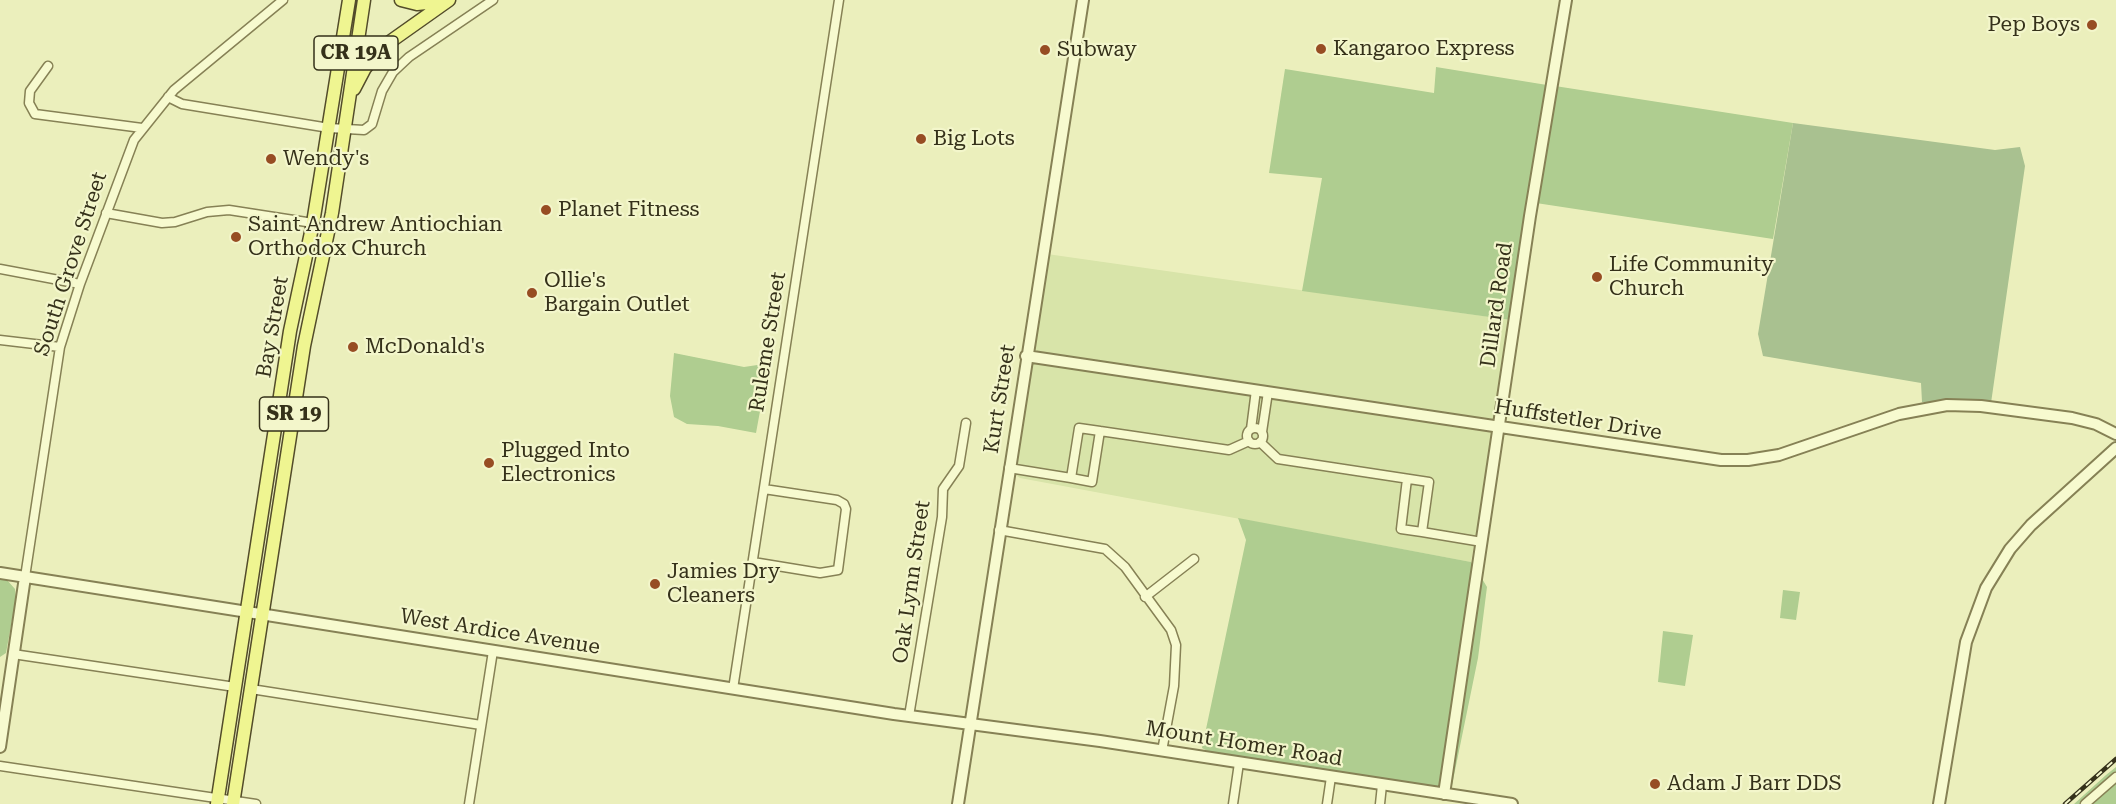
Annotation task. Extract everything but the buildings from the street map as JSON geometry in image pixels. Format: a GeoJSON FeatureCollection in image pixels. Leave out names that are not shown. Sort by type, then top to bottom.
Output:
{"type":"FeatureCollection","features":[{"type":"Feature","properties":{"kind":"main road","name":"Bay Street"},"geometry":{"type":"LineString","coordinates":[[218,801],[296,300],[313,223],[349,0]]}},
{"type":"Feature","properties":{"kind":"main road","name":"Bay Street"},"geometry":{"type":"LineString","coordinates":[[236,802],[262,614],[312,303],[332,213],[364,0]]}},
{"type":"Feature","properties":{"kind":"main road"},"geometry":{"type":"LineString","coordinates":[[401,0],[427,4],[447,0]]}},
{"type":"Feature","properties":{"kind":"main road","name":"SR 19"},"geometry":{"type":"LineString","coordinates":[[348,107],[365,68],[384,46],[447,0]]}},
{"type":"Feature","properties":{"kind":"street","name":"South Grove Street"},"geometry":{"type":"LineString","coordinates":[[0,747],[60,347],[106,213],[141,128],[199,67],[283,0]]}},
{"type":"Feature","properties":{"kind":"street"},"geometry":{"type":"LineString","coordinates":[[168,97],[182,104],[357,131],[368,127],[382,91],[393,72],[409,57],[493,0]]}},
{"type":"Feature","properties":{"kind":"street","name":"Ruleme Street"},"geometry":{"type":"LineString","coordinates":[[733,689],[839,0]]}},
{"type":"Feature","properties":{"kind":"street","name":"Kurt Street"},"geometry":{"type":"LineString","coordinates":[[958,804],[1083,0]]}},
{"type":"Feature","properties":{"kind":"street","name":"Dillard Road"},"geometry":{"type":"LineString","coordinates":[[1444,794],[1530,216],[1566,0]]}},
{"type":"Feature","properties":{"kind":"street"},"geometry":{"type":"LineString","coordinates":[[48,66],[30,92],[29,103],[35,114],[141,128]]}},
{"type":"Feature","properties":{"kind":"street"},"geometry":{"type":"LineString","coordinates":[[106,213],[162,223],[175,222],[207,212],[229,210],[313,223]]}},
{"type":"Feature","properties":{"kind":"street"},"geometry":{"type":"LineString","coordinates":[[0,269],[80,284]]}},
{"type":"Feature","properties":{"kind":"street"},"geometry":{"type":"LineString","coordinates":[[296,300],[312,303]]}},
{"type":"Feature","properties":{"kind":"street"},"geometry":{"type":"LineString","coordinates":[[0,339],[60,347]]}},
{"type":"Feature","properties":{"kind":"street","name":"Huffstetler Drive"},"geometry":{"type":"LineString","coordinates":[[1026,356],[1730,460],[1779,455],[1899,414],[1947,405],[1981,406],[2072,418],[2096,424],[2116,434]]}},
{"type":"Feature","properties":{"kind":"street"},"geometry":{"type":"LineString","coordinates":[[1245,442],[1251,429],[1256,390]]}},
{"type":"Feature","properties":{"kind":"street"},"geometry":{"type":"LineString","coordinates":[[1263,445],[1262,432],[1268,392]]}},
{"type":"Feature","properties":{"kind":"street"},"geometry":{"type":"LineString","coordinates":[[1254,402],[1266,404]]}},
{"type":"Feature","properties":{"kind":"street","name":"Oak Lynn Street"},"geometry":{"type":"LineString","coordinates":[[909,716],[940,527],[943,489],[959,466],[966,423]]}},
{"type":"Feature","properties":{"kind":"street"},"geometry":{"type":"LineString","coordinates":[[1071,478],[1079,428],[1229,450],[1245,442],[1263,445],[1278,459],[1429,482],[1422,532]]}},
{"type":"Feature","properties":{"kind":"street"},"geometry":{"type":"LineString","coordinates":[[1251,429],[1256,428],[1262,432]]}},
{"type":"Feature","properties":{"kind":"street"},"geometry":{"type":"LineString","coordinates":[[1009,468],[1092,482],[1100,431]]}},
{"type":"Feature","properties":{"kind":"street"},"geometry":{"type":"LineString","coordinates":[[1939,804],[1966,642],[1986,588],[2010,549],[2031,525],[2116,447]]}},
{"type":"Feature","properties":{"kind":"street"},"geometry":{"type":"LineString","coordinates":[[269,470],[285,472]]}},
{"type":"Feature","properties":{"kind":"street"},"geometry":{"type":"LineString","coordinates":[[1407,479],[1401,529],[1482,542]]}},
{"type":"Feature","properties":{"kind":"street"},"geometry":{"type":"LineString","coordinates":[[753,562],[833,573],[838,570],[846,509],[844,504],[837,500],[764,489]]}},
{"type":"Feature","properties":{"kind":"street"},"geometry":{"type":"LineString","coordinates":[[999,530],[1105,549],[1120,560],[1171,630],[1176,645],[1174,686],[1161,751]]}},
{"type":"Feature","properties":{"kind":"street"},"geometry":{"type":"LineString","coordinates":[[1145,597],[1194,559]]}},
{"type":"Feature","properties":{"kind":"street","name":"West Ardice Avenue"},"geometry":{"type":"LineString","coordinates":[[0,573],[970,725]]}},
{"type":"Feature","properties":{"kind":"street"},"geometry":{"type":"LineString","coordinates":[[469,804],[493,651]]}},
{"type":"Feature","properties":{"kind":"street"},"geometry":{"type":"LineString","coordinates":[[13,654],[235,687]]}},
{"type":"Feature","properties":{"kind":"street"},"geometry":{"type":"LineString","coordinates":[[251,689],[481,725]]}},
{"type":"Feature","properties":{"kind":"street","name":"Mount Homer Road"},"geometry":{"type":"LineString","coordinates":[[970,725],[1161,751],[1512,804]]}},
{"type":"Feature","properties":{"kind":"street"},"geometry":{"type":"LineString","coordinates":[[1233,804],[1239,763]]}},
{"type":"Feature","properties":{"kind":"street"},"geometry":{"type":"LineString","coordinates":[[0,766],[218,801],[256,804]]}},
{"type":"Feature","properties":{"kind":"street"},"geometry":{"type":"LineString","coordinates":[[1327,804],[1331,777]]}},
{"type":"Feature","properties":{"kind":"street"},"geometry":{"type":"LineString","coordinates":[[2085,804],[2116,777]]}},
{"type":"Feature","properties":{"kind":"street"},"geometry":{"type":"LineString","coordinates":[[1380,804],[1382,785]]}},
{"type":"Feature","properties":{"kind":"green space"},"geometry":{"type":"Polygon","coordinates":[[[1436,67],[1547,85],[1511,320],[1302,291],[1322,178],[1269,173],[1285,69],[1434,93],[1436,67]]]}},
{"type":"Feature","properties":{"kind":"green space"},"geometry":{"type":"Polygon","coordinates":[[[1555,86],[1793,123],[1773,239],[1536,203],[1555,86]]]}},
{"type":"Feature","properties":{"kind":"green space"},"geometry":{"type":"Polygon","coordinates":[[[1793,123],[1995,150],[2020,147],[2025,166],[1991,403],[1922,402],[1921,383],[1763,356],[1758,334],[1793,123]]]}},
{"type":"Feature","properties":{"kind":"green space"},"geometry":{"type":"Polygon","coordinates":[[[1047,254],[1511,320],[1496,422],[1031,352],[1047,254]]]}},
{"type":"Feature","properties":{"kind":"green space"},"geometry":{"type":"Polygon","coordinates":[[[674,353],[744,367],[764,364],[765,384],[756,433],[718,426],[687,424],[674,417],[670,396],[674,353]]]}},
{"type":"Feature","properties":{"kind":"green space"},"geometry":{"type":"Polygon","coordinates":[[[1030,361],[1494,431],[1471,562],[1020,478],[1014,474],[1030,361]]]}},
{"type":"Feature","properties":{"kind":"green space"},"geometry":{"type":"Polygon","coordinates":[[[1238,518],[1471,562],[1474,567],[1440,789],[1215,755],[1202,748],[1246,540],[1238,518]]]}},
{"type":"Feature","properties":{"kind":"green space"},"geometry":{"type":"Polygon","coordinates":[[[1481,577],[1487,587],[1478,658],[1451,790],[1448,790],[1481,577]]]}},
{"type":"Feature","properties":{"kind":"green space"},"geometry":{"type":"Polygon","coordinates":[[[0,579],[7,580],[15,589],[16,598],[6,653],[0,657],[0,579]]]}},
{"type":"Feature","properties":{"kind":"green space"},"geometry":{"type":"Polygon","coordinates":[[[1783,590],[1800,592],[1796,620],[1780,618],[1783,590]]]}},
{"type":"Feature","properties":{"kind":"green space"},"geometry":{"type":"Polygon","coordinates":[[[1663,631],[1693,635],[1685,686],[1658,682],[1663,631]]]}},
{"type":"Feature","properties":{"kind":"green space"},"geometry":{"type":"Polygon","coordinates":[[[2116,767],[2116,804],[2074,804],[2106,775],[2116,767]]]}},
{"type":"Feature","properties":{"kind":"railway"},"geometry":{"type":"LineString","coordinates":[[2065,804],[2116,759]]}},
{"type":"Feature","properties":{"kind":"place","name":"Pep Boys"},"geometry":{"type":"Point","coordinates":[2092,25]}},
{"type":"Feature","properties":{"kind":"place","name":"Kangaroo Express"},"geometry":{"type":"Point","coordinates":[1321,49]}},
{"type":"Feature","properties":{"kind":"place","name":"Subway"},"geometry":{"type":"Point","coordinates":[1045,50]}},
{"type":"Feature","properties":{"kind":"place","name":"Big Lots"},"geometry":{"type":"Point","coordinates":[921,139]}},
{"type":"Feature","properties":{"kind":"place","name":"Wendy's"},"geometry":{"type":"Point","coordinates":[271,159]}},
{"type":"Feature","properties":{"kind":"place","name":"Planet Fitness"},"geometry":{"type":"Point","coordinates":[546,210]}},
{"type":"Feature","properties":{"kind":"place","name":"Saint Andrew Antiochian Orthodox Church"},"geometry":{"type":"Point","coordinates":[236,237]}},
{"type":"Feature","properties":{"kind":"place","name":"Life Community Church"},"geometry":{"type":"Point","coordinates":[1597,277]}},
{"type":"Feature","properties":{"kind":"place","name":"Ollie's Bargain Outlet"},"geometry":{"type":"Point","coordinates":[532,293]}},
{"type":"Feature","properties":{"kind":"place","name":"McDonald's"},"geometry":{"type":"Point","coordinates":[353,347]}},
{"type":"Feature","properties":{"kind":"place","name":"Plugged Into Electronics"},"geometry":{"type":"Point","coordinates":[489,463]}},
{"type":"Feature","properties":{"kind":"place","name":"Jamies Dry Cleaners"},"geometry":{"type":"Point","coordinates":[655,584]}},
{"type":"Feature","properties":{"kind":"place","name":"Adam J Barr DDS"},"geometry":{"type":"Point","coordinates":[1655,784]}}]}
